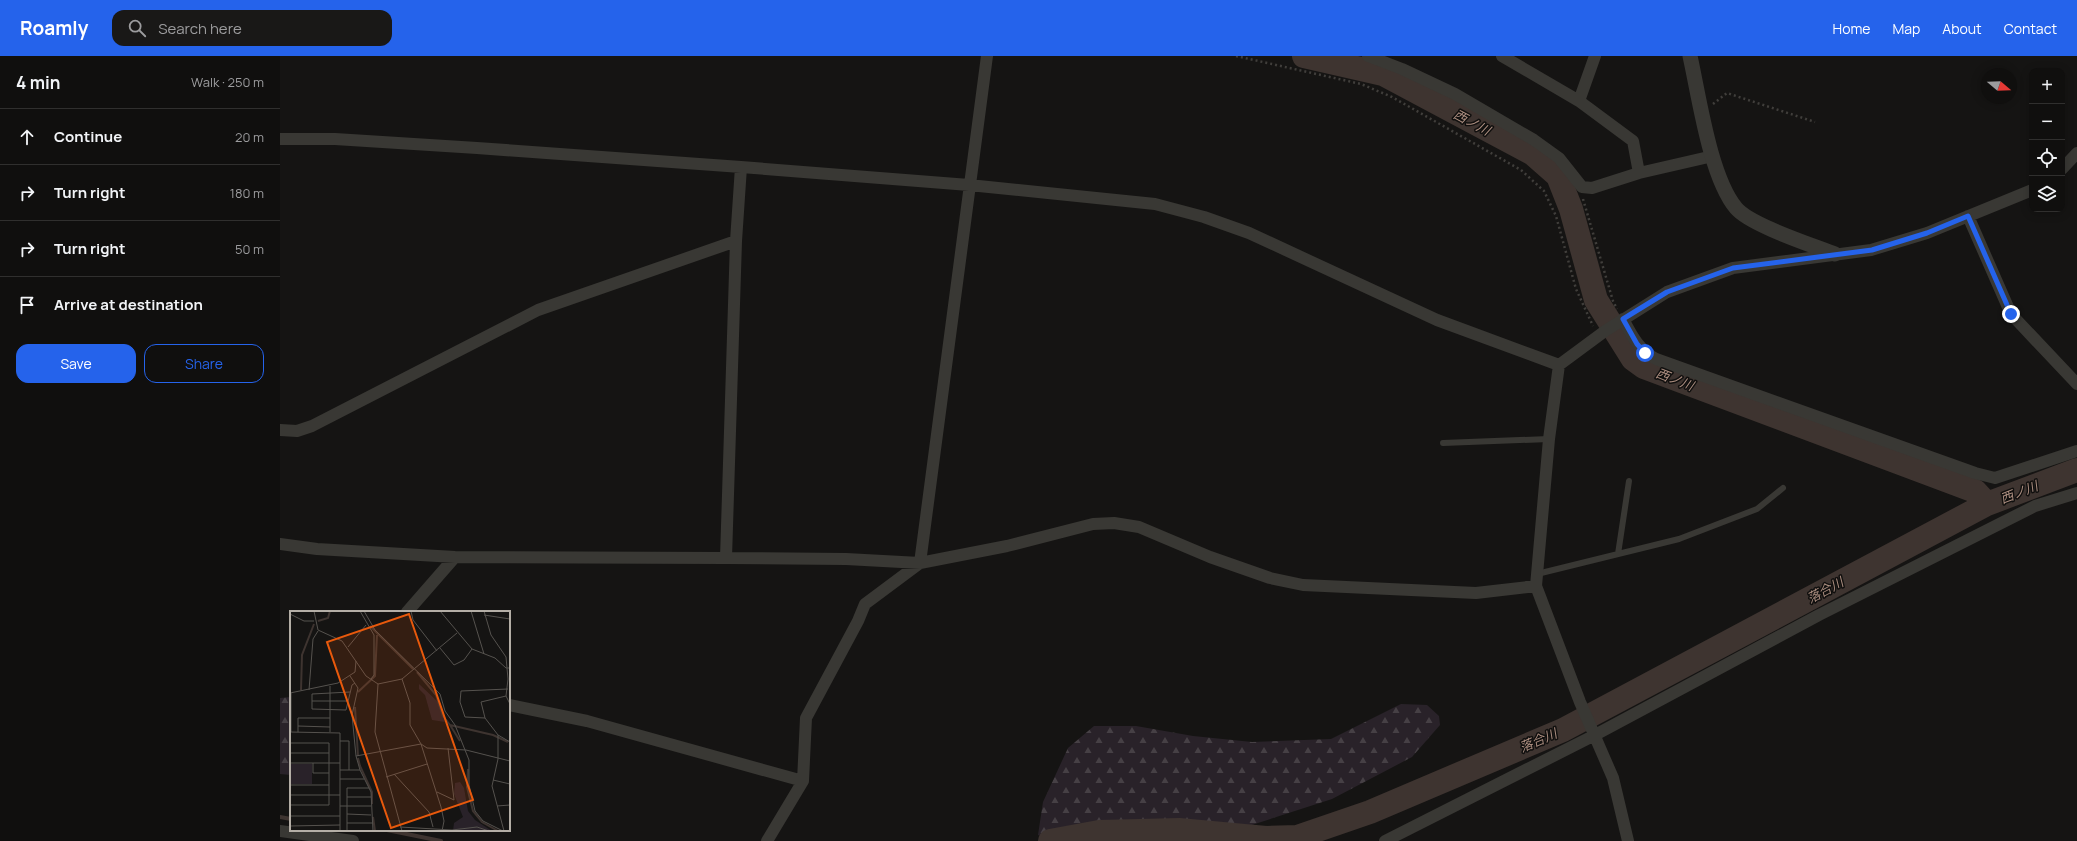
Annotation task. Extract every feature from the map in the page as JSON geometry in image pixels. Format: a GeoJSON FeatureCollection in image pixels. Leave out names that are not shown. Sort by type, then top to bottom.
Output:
{"type":"FeatureCollection","features":[{"type":"Feature","properties":{"kind":"street"},"geometry":{"type":"LineString","coordinates":[[767,841],[803,781],[806,718],[858,621],[865,604],[920,563],[987,56]]}},
{"type":"Feature","properties":{"kind":"street"},"geometry":{"type":"LineString","coordinates":[[1368,56],[1402,69],[1454,94],[1534,140],[1560,158],[1582,187],[1592,188],[1640,173],[1712,156]]}},
{"type":"Feature","properties":{"kind":"street"},"geometry":{"type":"LineString","coordinates":[[1579,101],[1595,56]]}},
{"type":"Feature","properties":{"kind":"street"},"geometry":{"type":"LineString","coordinates":[[1690,56],[1712,156],[1724,186],[1736,208],[1760,224],[1835,254]]}},
{"type":"Feature","properties":{"kind":"street"},"geometry":{"type":"LineString","coordinates":[[1504,57],[1579,101],[1633,141],[1640,173]]}},
{"type":"Feature","properties":{"kind":"street"},"geometry":{"type":"LineString","coordinates":[[280,139],[335,139],[437,145],[741,167],[969,185],[1155,204],[1204,217],[1249,233],[1437,320],[1559,365]]}},
{"type":"Feature","properties":{"kind":"street"},"geometry":{"type":"LineString","coordinates":[[2065,166],[2077,153]]}},
{"type":"Feature","properties":{"kind":"street"},"geometry":{"type":"LineString","coordinates":[[726,558],[736,241],[741,167]]}},
{"type":"Feature","properties":{"kind":"street"},"geometry":{"type":"LineString","coordinates":[[1628,841],[1613,778],[1580,702],[1536,580],[1549,439],[1559,365],[1620,321],[1667,292],[1733,268],[1872,250],[1927,233],[2029,191]]}},
{"type":"Feature","properties":{"kind":"street"},"geometry":{"type":"LineString","coordinates":[[1968,216],[2011,314],[2077,384]]}},
{"type":"Feature","properties":{"kind":"street"},"geometry":{"type":"LineString","coordinates":[[280,430],[297,430],[312,426],[538,310],[736,241]]}},
{"type":"Feature","properties":{"kind":"street"},"geometry":{"type":"LineString","coordinates":[[1620,321],[1645,353],[1656,359],[1975,473],[1995,478],[2077,451]]}},
{"type":"Feature","properties":{"kind":"street"},"geometry":{"type":"LineString","coordinates":[[1385,841],[1819,615],[2034,506],[2077,493]]}},
{"type":"Feature","properties":{"kind":"street"},"geometry":{"type":"LineString","coordinates":[[280,544],[317,549],[455,558],[846,559],[920,563],[1007,546],[1093,524],[1114,523],[1139,527],[1210,557],[1270,578],[1303,584],[1476,593],[1536,580]]}},
{"type":"Feature","properties":{"kind":"street"},"geometry":{"type":"LineString","coordinates":[[408,611],[455,558]]}},
{"type":"Feature","properties":{"kind":"street"},"geometry":{"type":"LineString","coordinates":[[510,704],[587,721],[803,781]]}},
{"type":"Feature","properties":{"kind":"street"},"geometry":{"type":"LineString","coordinates":[[280,831],[353,841]]}},
{"type":"Feature","properties":{"kind":"lane"},"geometry":{"type":"LineString","coordinates":[[1443,443],[1549,439]]}},
{"type":"Feature","properties":{"kind":"lane"},"geometry":{"type":"LineString","coordinates":[[1618,554],[1629,481]]}},
{"type":"Feature","properties":{"kind":"lane"},"geometry":{"type":"LineString","coordinates":[[1536,580],[1618,554],[1679,539],[1757,509],[1783,488]]}},
{"type":"Feature","properties":{"kind":"path"},"geometry":{"type":"LineString","coordinates":[[1236,56],[1361,84],[1392,97],[1521,170],[1544,191],[1556,216],[1576,289],[1601,334]]}},
{"type":"Feature","properties":{"kind":"path"},"geometry":{"type":"LineString","coordinates":[[1702,113],[1727,93],[1815,122]]}},
{"type":"Feature","properties":{"kind":"path"},"geometry":{"type":"LineString","coordinates":[[1582,187],[1583,204],[1620,321]]}},
{"type":"Feature","properties":{"kind":"green space"},"geometry":{"type":"Polygon","coordinates":[[[290,697],[290,775],[280,774],[280,698],[290,697]]]}},
{"type":"Feature","properties":{"kind":"green space"},"geometry":{"type":"Polygon","coordinates":[[[1401,704],[1427,705],[1439,716],[1440,725],[1412,757],[1332,799],[1233,831],[1164,841],[1057,841],[1038,835],[1043,802],[1068,748],[1094,726],[1136,726],[1193,736],[1252,742],[1331,739],[1401,704]]]}},
{"type":"Feature","properties":{"kind":"waterway","name":"西ノ川"},"geometry":{"type":"LineString","coordinates":[[1304,56],[1383,74],[1533,154],[1558,176],[1571,209],[1596,300],[1633,359],[1644,367],[1975,491],[1987,504]]}},
{"type":"Feature","properties":{"kind":"waterway","name":"落合川"},"geometry":{"type":"LineString","coordinates":[[1050,841],[1099,832],[1179,830],[1266,838],[1297,837],[1370,812],[1563,730],[1987,504],[2077,470]]}},
{"type":"Feature","properties":{"kind":"waterway","name":"落合川"},"geometry":{"type":"LineString","coordinates":[[280,817],[290,819]]}},
{"type":"Feature","properties":{"kind":"waterway","name":"落合川"},"geometry":{"type":"LineString","coordinates":[[392,831],[441,841]]}},
{"type":"Feature","properties":{"kind":"route"},"geometry":{"type":"LineString","coordinates":[[1645,353],[1637,344],[1623,319],[1667,292],[1733,268],[1872,250],[1927,233],[1968,216],[2011,314]]}}]}
